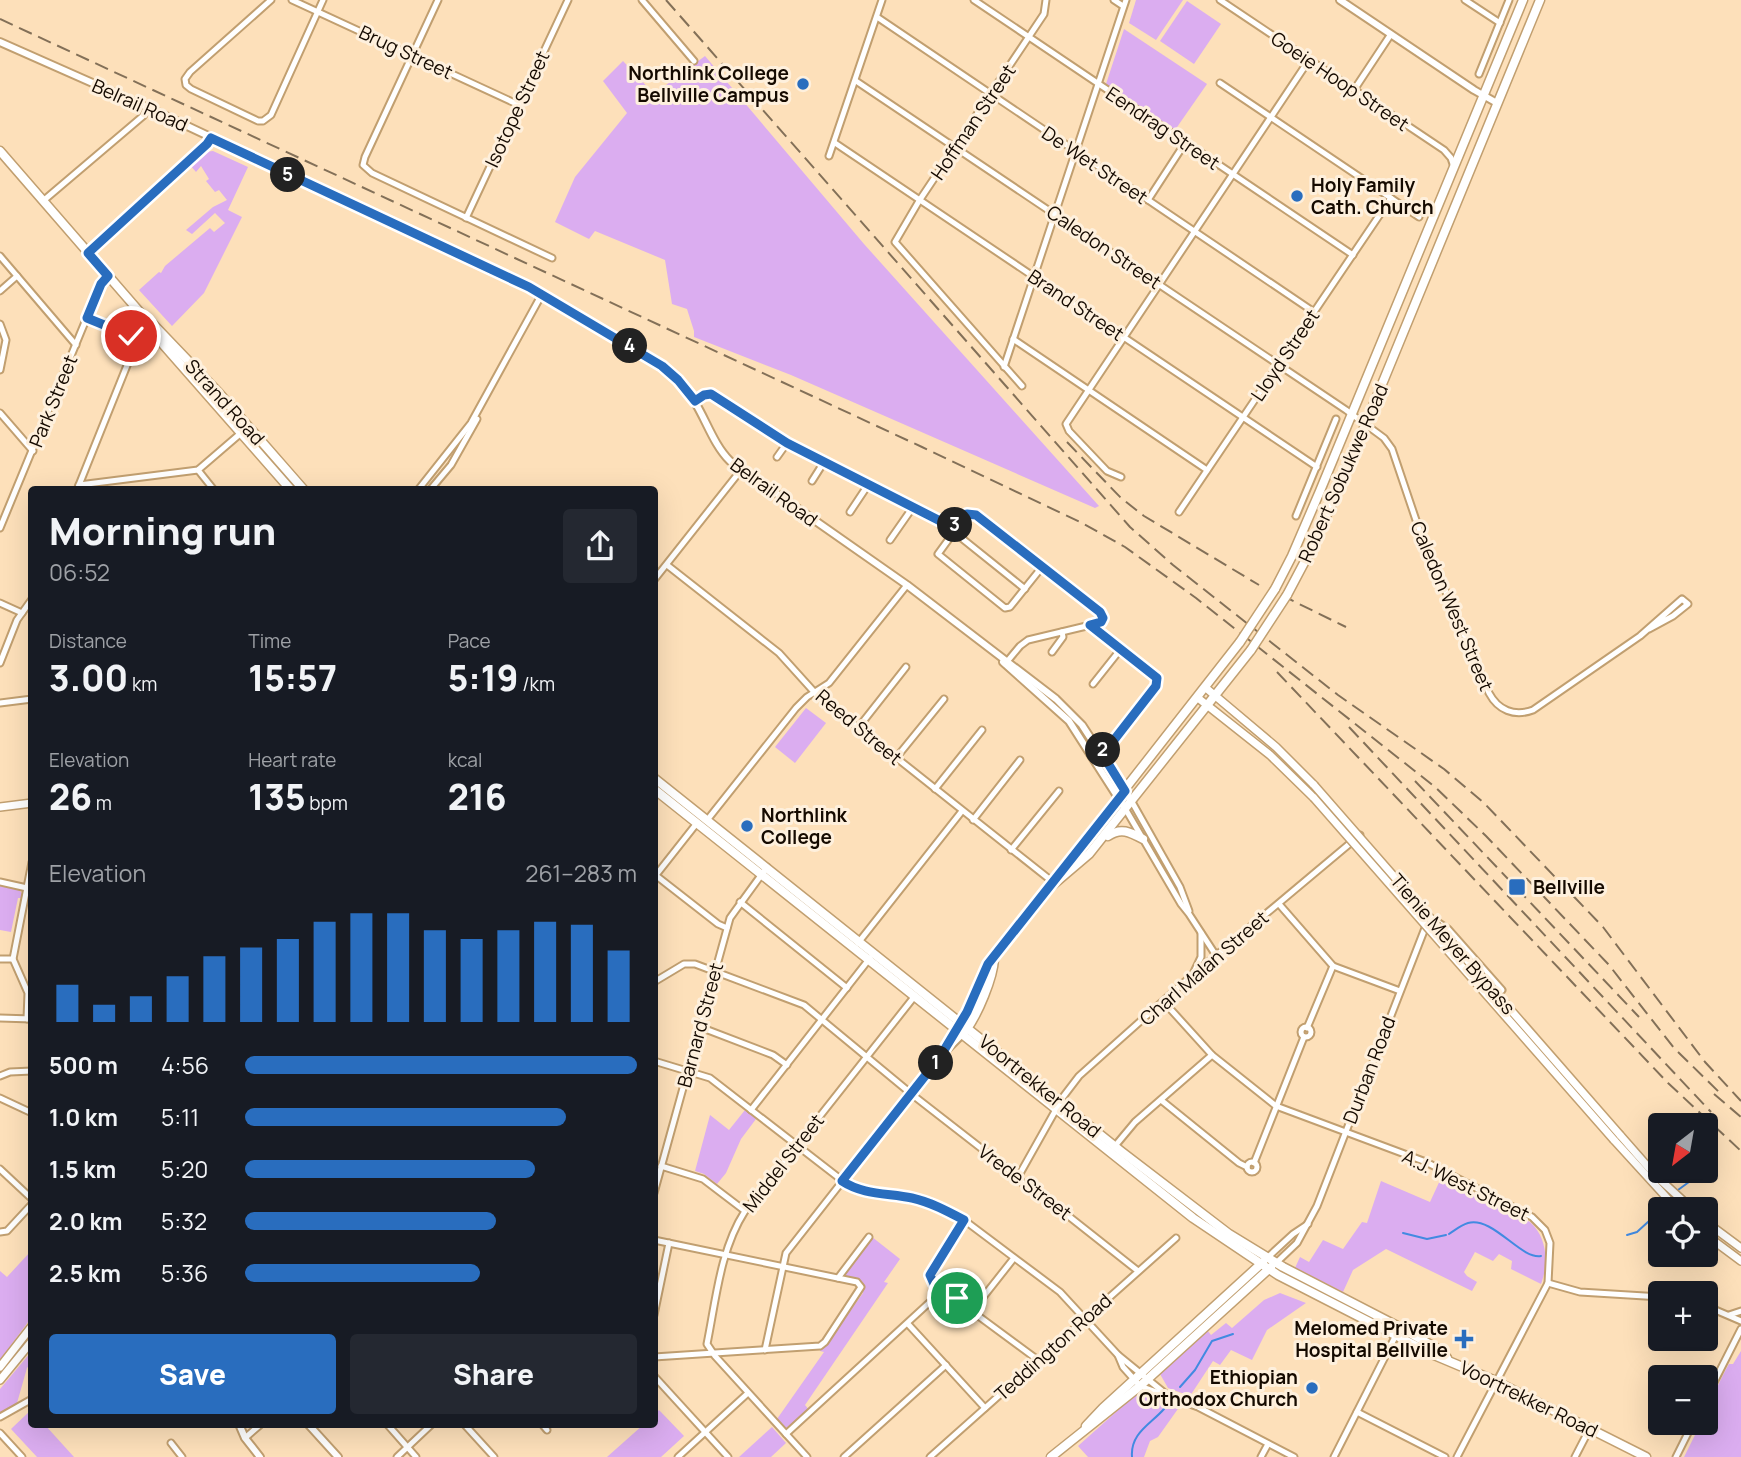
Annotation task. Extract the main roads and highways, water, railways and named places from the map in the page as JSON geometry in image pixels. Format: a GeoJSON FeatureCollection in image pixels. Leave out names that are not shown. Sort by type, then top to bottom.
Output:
{"type":"FeatureCollection","features":[{"type":"Feature","properties":{"kind":"main road","name":"Robert Sobukwe Road"},"geometry":{"type":"LineString","coordinates":[[962,1029],[988,964],[1206,688],[1275,589],[1301,536],[1353,414],[1523,0]]}},
{"type":"Feature","properties":{"kind":"main road","name":"Robert Sobukwe Road"},"geometry":{"type":"LineString","coordinates":[[1052,884],[1100,842],[1251,650],[1287,595],[1314,544],[1365,426],[1540,0]]}},
{"type":"Feature","properties":{"kind":"main road","name":"Strand Road"},"geometry":{"type":"LineString","coordinates":[[0,151],[144,317],[248,426],[300,486]]}},
{"type":"Feature","properties":{"kind":"main road","name":"Strand Road"},"geometry":{"type":"LineString","coordinates":[[144,317],[147,326],[287,486]]}},
{"type":"Feature","properties":{"kind":"main road"},"geometry":{"type":"LineString","coordinates":[[185,358],[199,379],[198,383]]}},
{"type":"Feature","properties":{"kind":"main road"},"geometry":{"type":"LineString","coordinates":[[289,473],[297,486]]}},
{"type":"Feature","properties":{"kind":"main road","name":"Tienie Meyer Bypass"},"geometry":{"type":"LineString","coordinates":[[1206,688],[1276,747],[1314,785],[1617,1137]]}},
{"type":"Feature","properties":{"kind":"main road","name":"Tienie Meyer Bypass"},"geometry":{"type":"LineString","coordinates":[[1198,698],[1289,772],[1318,802],[1670,1197]]}},
{"type":"Feature","properties":{"kind":"main road","name":"Voortrekker Road"},"geometry":{"type":"LineString","coordinates":[[658,781],[708,819],[868,961],[914,997],[962,1029]]}},
{"type":"Feature","properties":{"kind":"main road","name":"Voortrekker Road"},"geometry":{"type":"LineString","coordinates":[[658,792],[860,941],[962,1029],[1201,1224],[1264,1268],[1646,1457]]}},
{"type":"Feature","properties":{"kind":"main road"},"geometry":{"type":"LineString","coordinates":[[682,799],[687,808],[697,816],[697,823]]}},
{"type":"Feature","properties":{"kind":"main road"},"geometry":{"type":"LineString","coordinates":[[0,807],[28,804]]}},
{"type":"Feature","properties":{"kind":"main road"},"geometry":{"type":"LineString","coordinates":[[1100,842],[1120,831],[1130,832],[1143,839]]}},
{"type":"Feature","properties":{"kind":"main road","name":"Voortrekker Road"},"geometry":{"type":"LineString","coordinates":[[1058,1106],[1115,1146],[1220,1228],[1276,1263],[1438,1349],[1449,1360]]}},
{"type":"Feature","properties":{"kind":"main road","name":"Tienie Meyer Bypass"},"geometry":{"type":"LineString","coordinates":[[1666,1191],[1676,1197]]}},
{"type":"Feature","properties":{"kind":"main road"},"geometry":{"type":"LineString","coordinates":[[1718,1231],[1741,1248]]}},
{"type":"Feature","properties":{"kind":"main road"},"geometry":{"type":"LineString","coordinates":[[1718,1244],[1741,1261]]}},
{"type":"Feature","properties":{"kind":"main road","name":"Durban Road"},"geometry":{"type":"LineString","coordinates":[[1264,1268],[1267,1258]]}},
{"type":"Feature","properties":{"kind":"main road","name":"Durban Road"},"geometry":{"type":"LineString","coordinates":[[1051,1457],[1095,1423],[1264,1268],[1276,1263]]}},
{"type":"Feature","properties":{"kind":"main road"},"geometry":{"type":"LineString","coordinates":[[0,1367],[28,1331]]}},
{"type":"Feature","properties":{"kind":"main road"},"geometry":{"type":"LineString","coordinates":[[0,1380],[28,1346]]}},
{"type":"Feature","properties":{"kind":"waterway"},"geometry":{"type":"LineString","coordinates":[[1678,1190],[1688,1183]]}},
{"type":"Feature","properties":{"kind":"waterway"},"geometry":{"type":"LineString","coordinates":[[1627,1235],[1637,1232],[1648,1222]]}},
{"type":"Feature","properties":{"kind":"waterway"},"geometry":{"type":"LineString","coordinates":[[1449,1234],[1465,1224],[1477,1223],[1497,1231],[1525,1252],[1541,1256]]}},
{"type":"Feature","properties":{"kind":"waterway"},"geometry":{"type":"LineString","coordinates":[[1403,1233],[1427,1239],[1446,1235]]}},
{"type":"Feature","properties":{"kind":"waterway"},"geometry":{"type":"LineString","coordinates":[[1180,1387],[1195,1370],[1212,1341],[1233,1334]]}},
{"type":"Feature","properties":{"kind":"waterway"},"geometry":{"type":"LineString","coordinates":[[1132,1457],[1134,1441],[1164,1409]]}},
{"type":"Feature","properties":{"kind":"railway"},"geometry":{"type":"LineString","coordinates":[[666,0],[1130,527],[1173,565],[1338,695],[1444,769],[1484,803],[1603,927],[1705,1062],[1741,1101]]}},
{"type":"Feature","properties":{"kind":"railway"},"geometry":{"type":"LineString","coordinates":[[0,19],[922,447],[1082,523],[1125,547],[1196,598],[1435,787],[1486,836],[1609,965],[1674,1048],[1723,1096]]}},
{"type":"Feature","properties":{"kind":"railway"},"geometry":{"type":"LineString","coordinates":[[1067,442],[1121,498],[1144,516],[1259,585]]}},
{"type":"Feature","properties":{"kind":"railway"},"geometry":{"type":"LineString","coordinates":[[1281,595],[1346,627]]}},
{"type":"Feature","properties":{"kind":"railway"},"geometry":{"type":"LineString","coordinates":[[1277,672],[1668,1083],[1741,1151]]}},
{"type":"Feature","properties":{"kind":"railway"},"geometry":{"type":"LineString","coordinates":[[1349,727],[1711,1112]]}},
{"type":"Feature","properties":{"kind":"railway"},"geometry":{"type":"LineString","coordinates":[[1415,781],[1639,1017]]}},
{"type":"Feature","properties":{"kind":"railway"},"geometry":{"type":"LineString","coordinates":[[1714,1094],[1741,1117]]}},
{"type":"Feature","properties":{"kind":"place","name":"Northlink College Bellville Campus"},"geometry":{"type":"Point","coordinates":[803,84]}},
{"type":"Feature","properties":{"kind":"place","name":"Holy Family Cath. Church"},"geometry":{"type":"Point","coordinates":[1297,196]}},
{"type":"Feature","properties":{"kind":"place","name":"Northlink College"},"geometry":{"type":"Point","coordinates":[747,826]}},
{"type":"Feature","properties":{"kind":"place","name":"Bellville"},"geometry":{"type":"Point","coordinates":[1517,887]}},
{"type":"Feature","properties":{"kind":"place","name":"Melomed Private Hospital Bellville"},"geometry":{"type":"Point","coordinates":[1464,1339]}},
{"type":"Feature","properties":{"kind":"place","name":"Ethiopian Orthodox Church"},"geometry":{"type":"Point","coordinates":[1312,1388]}}]}
